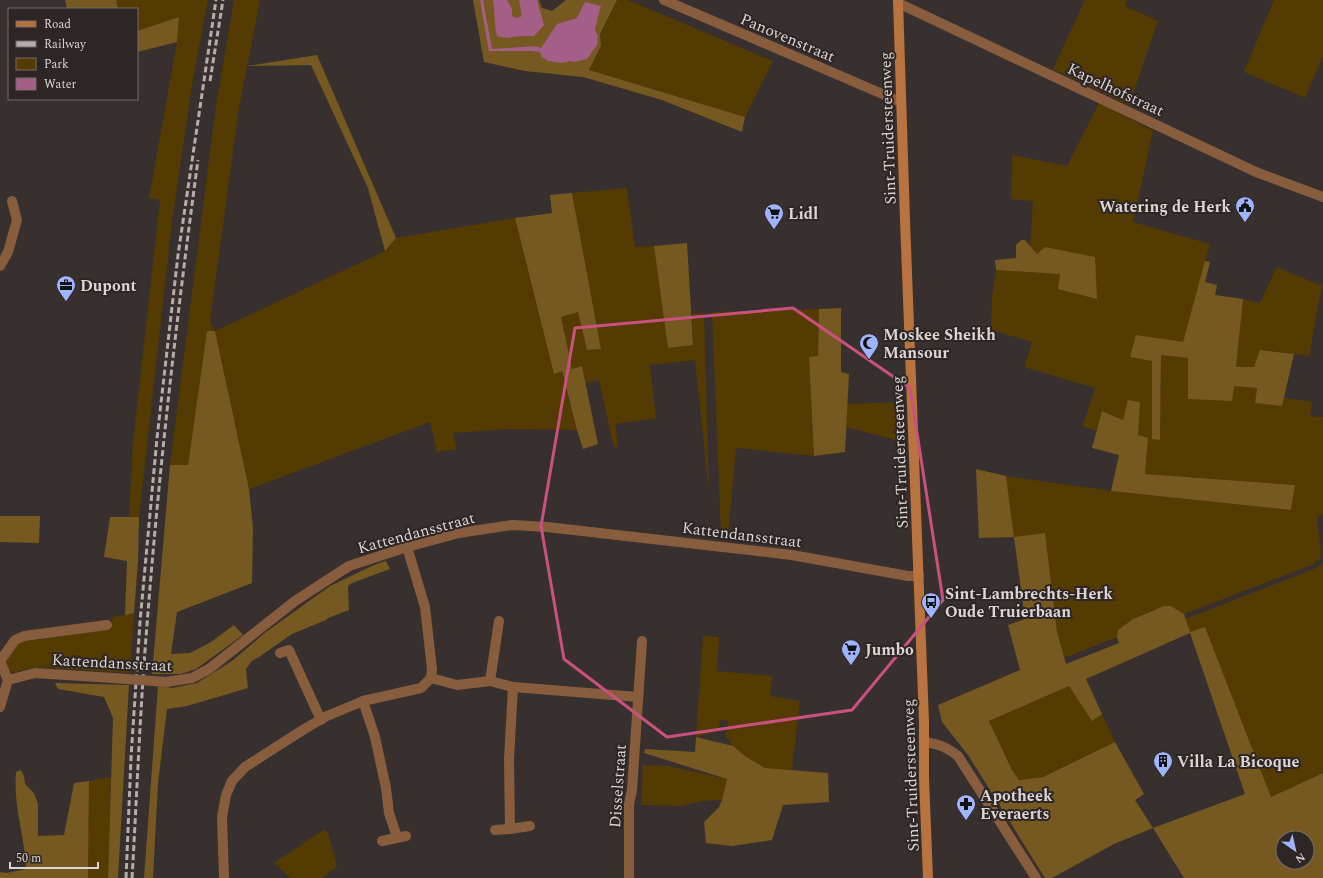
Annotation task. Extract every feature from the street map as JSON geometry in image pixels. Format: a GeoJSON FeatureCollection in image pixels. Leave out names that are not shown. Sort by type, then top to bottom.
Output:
{"type":"FeatureCollection","features":[{"type":"Feature","properties":{"kind":"main road","name":"Sint-Truidersteenweg"},"geometry":{"type":"LineString","coordinates":[[898,1],[928,878]]}},
{"type":"Feature","properties":{"kind":"street","name":"Panovenstraat"},"geometry":{"type":"LineString","coordinates":[[664,0],[901,102]]}},
{"type":"Feature","properties":{"kind":"street","name":"Kapelhofstraat"},"geometry":{"type":"LineString","coordinates":[[898,1],[1256,172],[1323,197]]}},
{"type":"Feature","properties":{"kind":"street"},"geometry":{"type":"LineString","coordinates":[[0,266],[8,252],[18,220],[12,201]]}},
{"type":"Feature","properties":{"kind":"street","name":"Kattendansstraat"},"geometry":{"type":"LineString","coordinates":[[8,680],[35,673],[166,682],[192,678],[209,669],[295,601],[349,566],[407,547],[466,532],[512,525],[547,527],[792,554],[908,576],[918,576]]}},
{"type":"Feature","properties":{"kind":"street"},"geometry":{"type":"LineString","coordinates":[[224,878],[222,816],[226,795],[232,781],[245,767],[321,720],[363,701],[421,688],[431,678],[432,669],[425,607],[407,547]]}},
{"type":"Feature","properties":{"kind":"street"},"geometry":{"type":"LineString","coordinates":[[490,682],[499,621]]}},
{"type":"Feature","properties":{"kind":"street"},"geometry":{"type":"LineString","coordinates":[[0,707],[8,680],[0,661],[15,640],[24,636],[106,625]]}},
{"type":"Feature","properties":{"kind":"street","name":"Disselstraat"},"geometry":{"type":"LineString","coordinates":[[629,878],[629,804],[632,790],[642,641]]}},
{"type":"Feature","properties":{"kind":"street"},"geometry":{"type":"LineString","coordinates":[[280,653],[289,650],[321,720]]}},
{"type":"Feature","properties":{"kind":"street"},"geometry":{"type":"LineString","coordinates":[[431,678],[457,685],[490,682],[513,688],[638,697]]}},
{"type":"Feature","properties":{"kind":"street"},"geometry":{"type":"LineString","coordinates":[[510,829],[509,760],[513,688]]}},
{"type":"Feature","properties":{"kind":"street"},"geometry":{"type":"LineString","coordinates":[[363,701],[375,737],[386,788],[389,813],[401,837],[382,841]]}},
{"type":"Feature","properties":{"kind":"street"},"geometry":{"type":"LineString","coordinates":[[924,742],[947,748],[958,756],[1036,878]]}},
{"type":"Feature","properties":{"kind":"street"},"geometry":{"type":"LineString","coordinates":[[495,830],[530,826]]}},
{"type":"Feature","properties":{"kind":"highlighted area"},"geometry":{"type":"Polygon","coordinates":[[[793,308],[910,388],[943,600],[852,710],[667,737],[564,659],[541,526],[575,328],[793,308]]]}},
{"type":"Feature","properties":{"kind":"green space"},"geometry":{"type":"Polygon","coordinates":[[[116,0],[208,0],[193,79],[173,214],[139,517],[129,517],[133,442],[160,200],[149,198],[177,42],[179,17],[138,31],[138,8],[118,8],[116,0]]]}},
{"type":"Feature","properties":{"kind":"green space"},"geometry":{"type":"Polygon","coordinates":[[[234,0],[260,0],[239,108],[210,321],[215,331],[207,331],[188,465],[170,465],[216,105],[234,0]]]}},
{"type":"Feature","properties":{"kind":"green space"},"geometry":{"type":"Polygon","coordinates":[[[617,0],[628,0],[773,61],[745,117],[589,70],[601,46],[600,34],[617,0]]]}},
{"type":"Feature","properties":{"kind":"green space"},"geometry":{"type":"Polygon","coordinates":[[[1085,0],[1127,0],[1125,6],[1158,21],[1129,105],[1053,69],[1085,0]]]}},
{"type":"Feature","properties":{"kind":"green space"},"geometry":{"type":"Polygon","coordinates":[[[1274,0],[1323,0],[1323,56],[1305,98],[1244,72],[1274,0]]]}},
{"type":"Feature","properties":{"kind":"green space"},"geometry":{"type":"Polygon","coordinates":[[[1099,103],[1153,131],[1133,222],[1210,244],[1183,343],[1136,336],[1152,361],[1152,439],[1160,439],[1161,355],[1188,358],[1188,398],[1234,385],[1257,388],[1255,403],[1282,406],[1284,398],[1312,402],[1310,416],[1323,417],[1323,514],[1318,516],[1317,520],[1321,551],[1320,559],[1312,565],[1184,614],[1171,606],[1153,610],[1133,619],[1118,630],[1117,637],[1064,658],[1057,632],[1045,533],[1014,537],[1006,476],[1111,491],[1291,510],[1295,485],[1145,474],[1148,438],[1138,436],[1123,420],[1103,411],[1096,431],[1083,426],[1095,388],[1024,367],[1032,342],[991,330],[992,296],[996,270],[1060,274],[1097,299],[1037,254],[1030,246],[1033,201],[1011,199],[1012,155],[1067,166],[1099,103]]]}},
{"type":"Feature","properties":{"kind":"green space"},"geometry":{"type":"Polygon","coordinates":[[[627,188],[635,247],[654,246],[668,348],[693,345],[692,314],[704,313],[709,492],[695,360],[650,365],[656,418],[615,424],[618,446],[614,448],[599,380],[586,383],[582,366],[572,370],[561,317],[578,312],[587,350],[601,349],[572,193],[627,188]]]}},
{"type":"Feature","properties":{"kind":"green space"},"geometry":{"type":"Polygon","coordinates":[[[515,218],[554,373],[561,370],[577,430],[511,429],[453,433],[457,449],[437,452],[430,422],[249,489],[215,331],[385,251],[396,238],[515,218]]]}},
{"type":"Feature","properties":{"kind":"green space"},"geometry":{"type":"Polygon","coordinates":[[[1277,267],[1322,286],[1309,356],[1261,350],[1254,367],[1236,367],[1243,299],[1260,303],[1277,267]]]}},
{"type":"Feature","properties":{"kind":"green space"},"geometry":{"type":"Polygon","coordinates":[[[819,309],[818,357],[809,358],[814,456],[736,448],[728,536],[721,535],[712,312],[819,309]]]}},
{"type":"Feature","properties":{"kind":"green space"},"geometry":{"type":"Polygon","coordinates":[[[902,402],[904,442],[846,427],[847,404],[902,402]]]}},
{"type":"Feature","properties":{"kind":"green space"},"geometry":{"type":"Polygon","coordinates":[[[1323,562],[1323,773],[1271,797],[1205,627],[1190,633],[1185,619],[1311,570],[1320,566],[1323,562]]]}},
{"type":"Feature","properties":{"kind":"green space"},"geometry":{"type":"Polygon","coordinates":[[[134,613],[130,673],[40,667],[14,673],[7,668],[5,661],[20,642],[110,629],[113,617],[134,613]]]}},
{"type":"Feature","properties":{"kind":"green space"},"geometry":{"type":"Polygon","coordinates":[[[703,636],[719,637],[717,671],[772,676],[770,696],[800,701],[792,770],[766,769],[745,756],[733,746],[726,736],[728,721],[720,720],[718,731],[696,737],[703,636]]]}},
{"type":"Feature","properties":{"kind":"green space"},"geometry":{"type":"Polygon","coordinates":[[[1069,686],[1092,720],[1102,714],[1115,742],[1043,777],[1019,780],[1012,770],[989,721],[1069,686]]]}},
{"type":"Feature","properties":{"kind":"green space"},"geometry":{"type":"Polygon","coordinates":[[[643,765],[669,766],[727,779],[722,800],[703,801],[681,806],[641,805],[643,765]]]}},
{"type":"Feature","properties":{"kind":"green space"},"geometry":{"type":"Polygon","coordinates":[[[111,777],[108,878],[88,878],[89,781],[111,777]]]}},
{"type":"Feature","properties":{"kind":"green space"},"geometry":{"type":"Polygon","coordinates":[[[323,830],[328,832],[337,866],[322,878],[291,878],[274,863],[323,830]]]}},
{"type":"Feature","properties":{"kind":"shaded area"},"geometry":{"type":"Polygon","coordinates":[[[65,0],[116,0],[118,8],[67,8],[65,0]]]}},
{"type":"Feature","properties":{"kind":"shaded area"},"geometry":{"type":"Polygon","coordinates":[[[473,0],[539,0],[542,8],[552,11],[566,0],[617,0],[600,34],[601,46],[589,70],[745,117],[742,132],[662,100],[583,77],[525,71],[484,62],[473,0]]]}},
{"type":"Feature","properties":{"kind":"shaded area"},"geometry":{"type":"Polygon","coordinates":[[[179,17],[177,42],[138,52],[138,31],[179,17]]]}},
{"type":"Feature","properties":{"kind":"shaded area"},"geometry":{"type":"Polygon","coordinates":[[[317,55],[396,238],[385,251],[368,188],[311,65],[247,66],[317,55]]]}},
{"type":"Feature","properties":{"kind":"shaded area"},"geometry":{"type":"Polygon","coordinates":[[[572,193],[601,349],[587,350],[578,312],[561,317],[572,369],[582,366],[598,444],[583,449],[562,371],[554,374],[515,218],[552,213],[550,195],[572,193]]]}},
{"type":"Feature","properties":{"kind":"shaded area"},"geometry":{"type":"Polygon","coordinates":[[[1021,240],[1025,240],[1037,254],[1045,247],[1095,257],[1097,299],[1058,289],[1060,274],[996,270],[995,260],[1016,258],[1016,245],[1021,240]]]}},
{"type":"Feature","properties":{"kind":"shaded area"},"geometry":{"type":"Polygon","coordinates":[[[687,243],[693,345],[668,348],[654,246],[687,243]]]}},
{"type":"Feature","properties":{"kind":"shaded area"},"geometry":{"type":"Polygon","coordinates":[[[1205,261],[1210,262],[1205,282],[1217,285],[1215,295],[1243,299],[1236,367],[1254,367],[1260,350],[1294,354],[1282,406],[1255,403],[1257,388],[1234,386],[1232,401],[1188,399],[1188,358],[1161,355],[1160,440],[1152,439],[1152,361],[1130,357],[1136,335],[1183,342],[1205,261]]]}},
{"type":"Feature","properties":{"kind":"shaded area"},"geometry":{"type":"Polygon","coordinates":[[[841,308],[841,372],[849,374],[845,452],[814,456],[809,357],[818,356],[819,309],[841,308]]]}},
{"type":"Feature","properties":{"kind":"shaded area"},"geometry":{"type":"Polygon","coordinates":[[[207,331],[215,331],[249,489],[253,528],[252,583],[177,612],[171,654],[190,653],[211,642],[234,625],[243,635],[196,669],[181,674],[152,674],[170,465],[188,465],[207,331]]]}},
{"type":"Feature","properties":{"kind":"shaded area"},"geometry":{"type":"Polygon","coordinates":[[[1128,400],[1140,402],[1138,435],[1148,438],[1145,474],[1295,485],[1291,510],[1111,491],[1119,455],[1092,448],[1102,411],[1123,420],[1128,400]]]}},
{"type":"Feature","properties":{"kind":"shaded area"},"geometry":{"type":"Polygon","coordinates":[[[976,469],[1006,476],[1014,537],[979,538],[976,469]]]}},
{"type":"Feature","properties":{"kind":"shaded area"},"geometry":{"type":"Polygon","coordinates":[[[0,516],[40,516],[39,543],[0,542],[0,516]]]}},
{"type":"Feature","properties":{"kind":"shaded area"},"geometry":{"type":"Polygon","coordinates":[[[110,517],[139,517],[138,562],[134,613],[125,615],[127,561],[104,557],[110,517]]]}},
{"type":"Feature","properties":{"kind":"shaded area"},"geometry":{"type":"Polygon","coordinates":[[[1045,533],[1057,632],[1066,664],[1119,643],[1117,637],[1118,630],[1133,619],[1164,606],[1171,606],[1184,614],[1190,632],[1205,627],[1271,797],[1323,773],[1323,878],[1184,878],[1153,828],[1114,844],[1052,878],[1045,878],[968,755],[942,722],[938,705],[1020,670],[1008,625],[1025,619],[1014,537],[1045,533]],[[1190,633],[1086,679],[1102,714],[1092,721],[1069,686],[989,721],[1012,770],[1019,780],[1043,777],[1115,742],[1144,794],[1135,800],[1153,828],[1245,794],[1190,633]]]}},
{"type":"Feature","properties":{"kind":"shaded area"},"geometry":{"type":"Polygon","coordinates":[[[386,561],[390,569],[352,583],[348,586],[349,610],[292,634],[252,661],[246,669],[248,688],[187,706],[167,709],[158,783],[153,878],[144,878],[158,686],[172,688],[197,683],[232,661],[266,632],[330,586],[374,565],[386,561]]]}},
{"type":"Feature","properties":{"kind":"shaded area"},"geometry":{"type":"Polygon","coordinates":[[[55,683],[129,685],[118,878],[108,878],[113,718],[104,697],[58,689],[55,683]]]}},
{"type":"Feature","properties":{"kind":"shaded area"},"geometry":{"type":"Polygon","coordinates":[[[696,737],[733,746],[745,756],[765,768],[828,773],[829,802],[783,805],[772,840],[732,846],[706,843],[704,822],[719,807],[727,779],[644,753],[645,749],[695,752],[696,737]]]}},
{"type":"Feature","properties":{"kind":"shaded area"},"geometry":{"type":"Polygon","coordinates":[[[21,770],[24,776],[25,784],[34,793],[38,804],[38,836],[64,835],[74,783],[89,781],[88,878],[0,878],[0,872],[6,873],[26,869],[24,845],[16,797],[16,772],[21,770]]]}},
{"type":"Feature","properties":{"kind":"water"},"geometry":{"type":"Polygon","coordinates":[[[480,0],[483,0],[492,49],[535,46],[541,48],[557,24],[577,18],[585,2],[601,6],[595,30],[598,36],[597,45],[587,59],[562,63],[548,61],[542,57],[540,52],[489,51],[480,0]]]}},
{"type":"Feature","properties":{"kind":"water"},"geometry":{"type":"Polygon","coordinates":[[[493,0],[507,0],[512,9],[512,16],[517,18],[522,16],[519,0],[537,0],[544,25],[534,36],[507,38],[497,36],[493,0]]]}},
{"type":"Feature","properties":{"kind":"railway"},"geometry":{"type":"LineString","coordinates":[[126,878],[131,758],[140,622],[157,438],[178,255],[216,0]]}},
{"type":"Feature","properties":{"kind":"railway"},"geometry":{"type":"LineString","coordinates":[[210,81],[223,0]]}},
{"type":"Feature","properties":{"kind":"railway"},"geometry":{"type":"LineString","coordinates":[[132,878],[142,688],[157,508],[176,334],[198,160]]}},
{"type":"Feature","properties":{"kind":"place","name":"Watering de Herk"},"geometry":{"type":"Point","coordinates":[1245,223]}},
{"type":"Feature","properties":{"kind":"place","name":"Lidl"},"geometry":{"type":"Point","coordinates":[774,230]}},
{"type":"Feature","properties":{"kind":"place","name":"Dupont"},"geometry":{"type":"Point","coordinates":[66,302]}},
{"type":"Feature","properties":{"kind":"place","name":"Moskee Sheikh Mansour"},"geometry":{"type":"Point","coordinates":[869,360]}},
{"type":"Feature","properties":{"kind":"place","name":"Sint-Lambrechts-Herk Oude Truierbaan"},"geometry":{"type":"Point","coordinates":[931,619]}},
{"type":"Feature","properties":{"kind":"place","name":"Jumbo"},"geometry":{"type":"Point","coordinates":[851,666]}},
{"type":"Feature","properties":{"kind":"place","name":"Villa La Bicoque"},"geometry":{"type":"Point","coordinates":[1163,778]}},
{"type":"Feature","properties":{"kind":"place","name":"Apotheek Everaerts"},"geometry":{"type":"Point","coordinates":[966,821]}}]}
